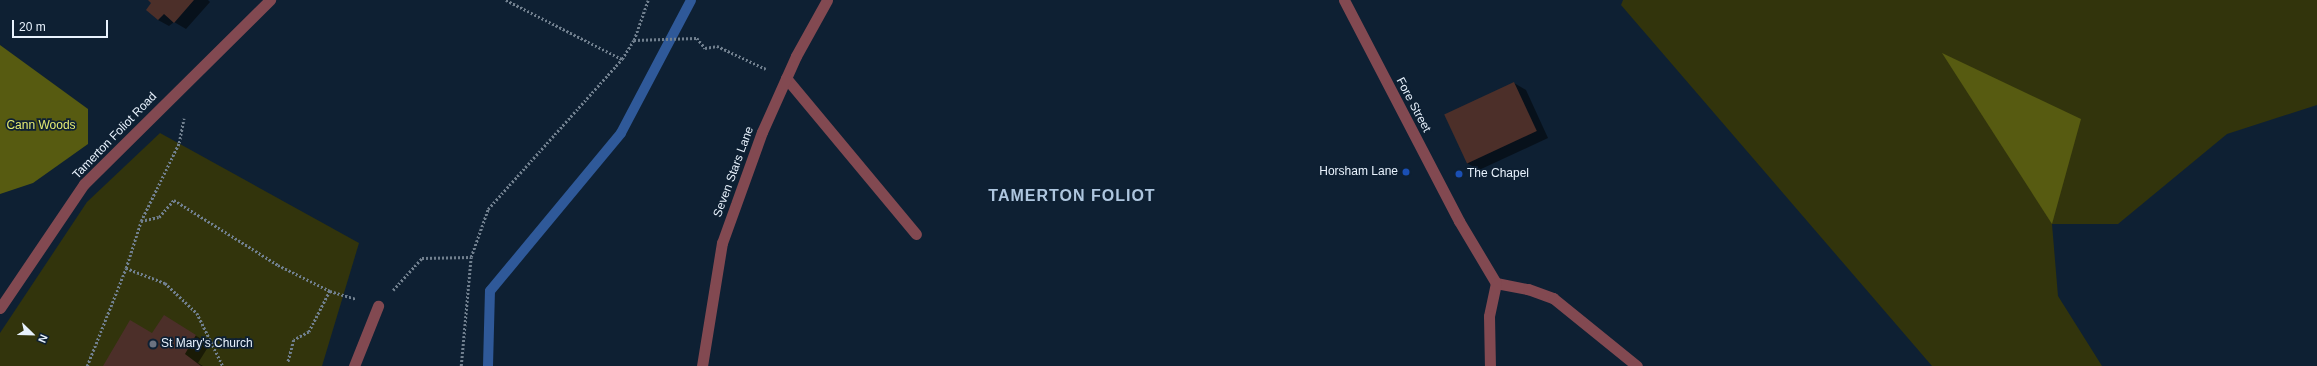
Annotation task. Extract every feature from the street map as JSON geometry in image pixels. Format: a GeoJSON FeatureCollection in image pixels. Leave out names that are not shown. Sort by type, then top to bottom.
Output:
{"type":"FeatureCollection","features":[{"type":"Feature","properties":{"kind":"street","name":"Tamerton Foliot Road"},"geometry":{"type":"LineString","coordinates":[[0,308],[84,184],[270,0]]}},
{"type":"Feature","properties":{"kind":"street","name":"Seven Stars Lane"},"geometry":{"type":"LineString","coordinates":[[702,366],[722,243],[762,132],[786,78],[827,0]]}},
{"type":"Feature","properties":{"kind":"street","name":"Fore Street"},"geometry":{"type":"LineString","coordinates":[[1344,0],[1459,221],[1496,284]]}},
{"type":"Feature","properties":{"kind":"street"},"geometry":{"type":"LineString","coordinates":[[786,78],[916,234]]}},
{"type":"Feature","properties":{"kind":"street"},"geometry":{"type":"LineString","coordinates":[[1490,366],[1489,316],[1496,284],[1528,289],[1554,298],[1637,366]]}},
{"type":"Feature","properties":{"kind":"street"},"geometry":{"type":"LineString","coordinates":[[354,366],[378,306]]}},
{"type":"Feature","properties":{"kind":"path"},"geometry":{"type":"LineString","coordinates":[[506,0],[622,59]]}},
{"type":"Feature","properties":{"kind":"path"},"geometry":{"type":"LineString","coordinates":[[461,366],[470,257],[488,209],[622,59],[634,40],[648,0]]}},
{"type":"Feature","properties":{"kind":"path"},"geometry":{"type":"LineString","coordinates":[[634,40],[697,38],[705,48],[717,46],[786,78]]}},
{"type":"Feature","properties":{"kind":"path"},"geometry":{"type":"LineString","coordinates":[[87,366],[126,268],[141,221],[178,143]]}},
{"type":"Feature","properties":{"kind":"path"},"geometry":{"type":"LineString","coordinates":[[141,221],[158,217],[174,200],[278,264],[330,291],[378,306]]}},
{"type":"Feature","properties":{"kind":"path"},"geometry":{"type":"LineString","coordinates":[[402,280],[422,258],[470,257]]}},
{"type":"Feature","properties":{"kind":"path"},"geometry":{"type":"LineString","coordinates":[[126,268],[165,283],[197,314],[223,366]]}},
{"type":"Feature","properties":{"kind":"path"},"geometry":{"type":"LineString","coordinates":[[288,362],[294,340],[309,332],[330,291]]}},
{"type":"Feature","properties":{"kind":"shaded area"},"geometry":{"type":"Polygon","coordinates":[[[1623,0],[2317,0],[2317,105],[2227,134],[2118,224],[2052,224],[2058,296],[2102,366],[1932,366],[1621,5],[1623,0]]]}},
{"type":"Feature","properties":{"kind":"shaded area"},"geometry":{"type":"Polygon","coordinates":[[[160,133],[359,243],[322,366],[0,366],[0,333],[87,202],[160,133]]]}},
{"type":"Feature","properties":{"kind":"green space","name":"Cann Woods"},"geometry":{"type":"Polygon","coordinates":[[[0,45],[88,109],[88,144],[33,183],[0,194],[0,45]]]}},
{"type":"Feature","properties":{"kind":"green space"},"geometry":{"type":"Polygon","coordinates":[[[1942,53],[2081,119],[2052,224],[1942,53]]]}},
{"type":"Feature","properties":{"kind":"building"},"geometry":{"type":"Polygon","coordinates":[[[148,0],[194,0],[174,23],[164,14],[158,20],[146,10],[151,3],[148,0]]]}},
{"type":"Feature","properties":{"kind":"building"},"geometry":{"type":"Polygon","coordinates":[[[1514,82],[1537,131],[1467,163],[1444,115],[1514,82]]]}},
{"type":"Feature","properties":{"kind":"building","name":"St Mary's Church"},"geometry":{"type":"Polygon","coordinates":[[[164,315],[196,335],[185,354],[201,366],[103,366],[130,320],[152,333],[164,315]]]}},
{"type":"Feature","properties":{"kind":"waterway"},"geometry":{"type":"LineString","coordinates":[[488,366],[490,291],[621,133],[691,0]]}},
{"type":"Feature","properties":{"kind":"place","name":"Horsham Lane"},"geometry":{"type":"Point","coordinates":[1406,172]}},
{"type":"Feature","properties":{"kind":"place","name":"The Chapel"},"geometry":{"type":"Point","coordinates":[1459,174]}},
{"type":"Feature","properties":{"kind":"place","name":"St Mary's Church"},"geometry":{"type":"Point","coordinates":[153,344]}},
{"type":"Feature","properties":{"kind":"district","name":"TAMERTON FOLIOT"},"geometry":{"type":"Point","coordinates":[1072,196]}}]}
